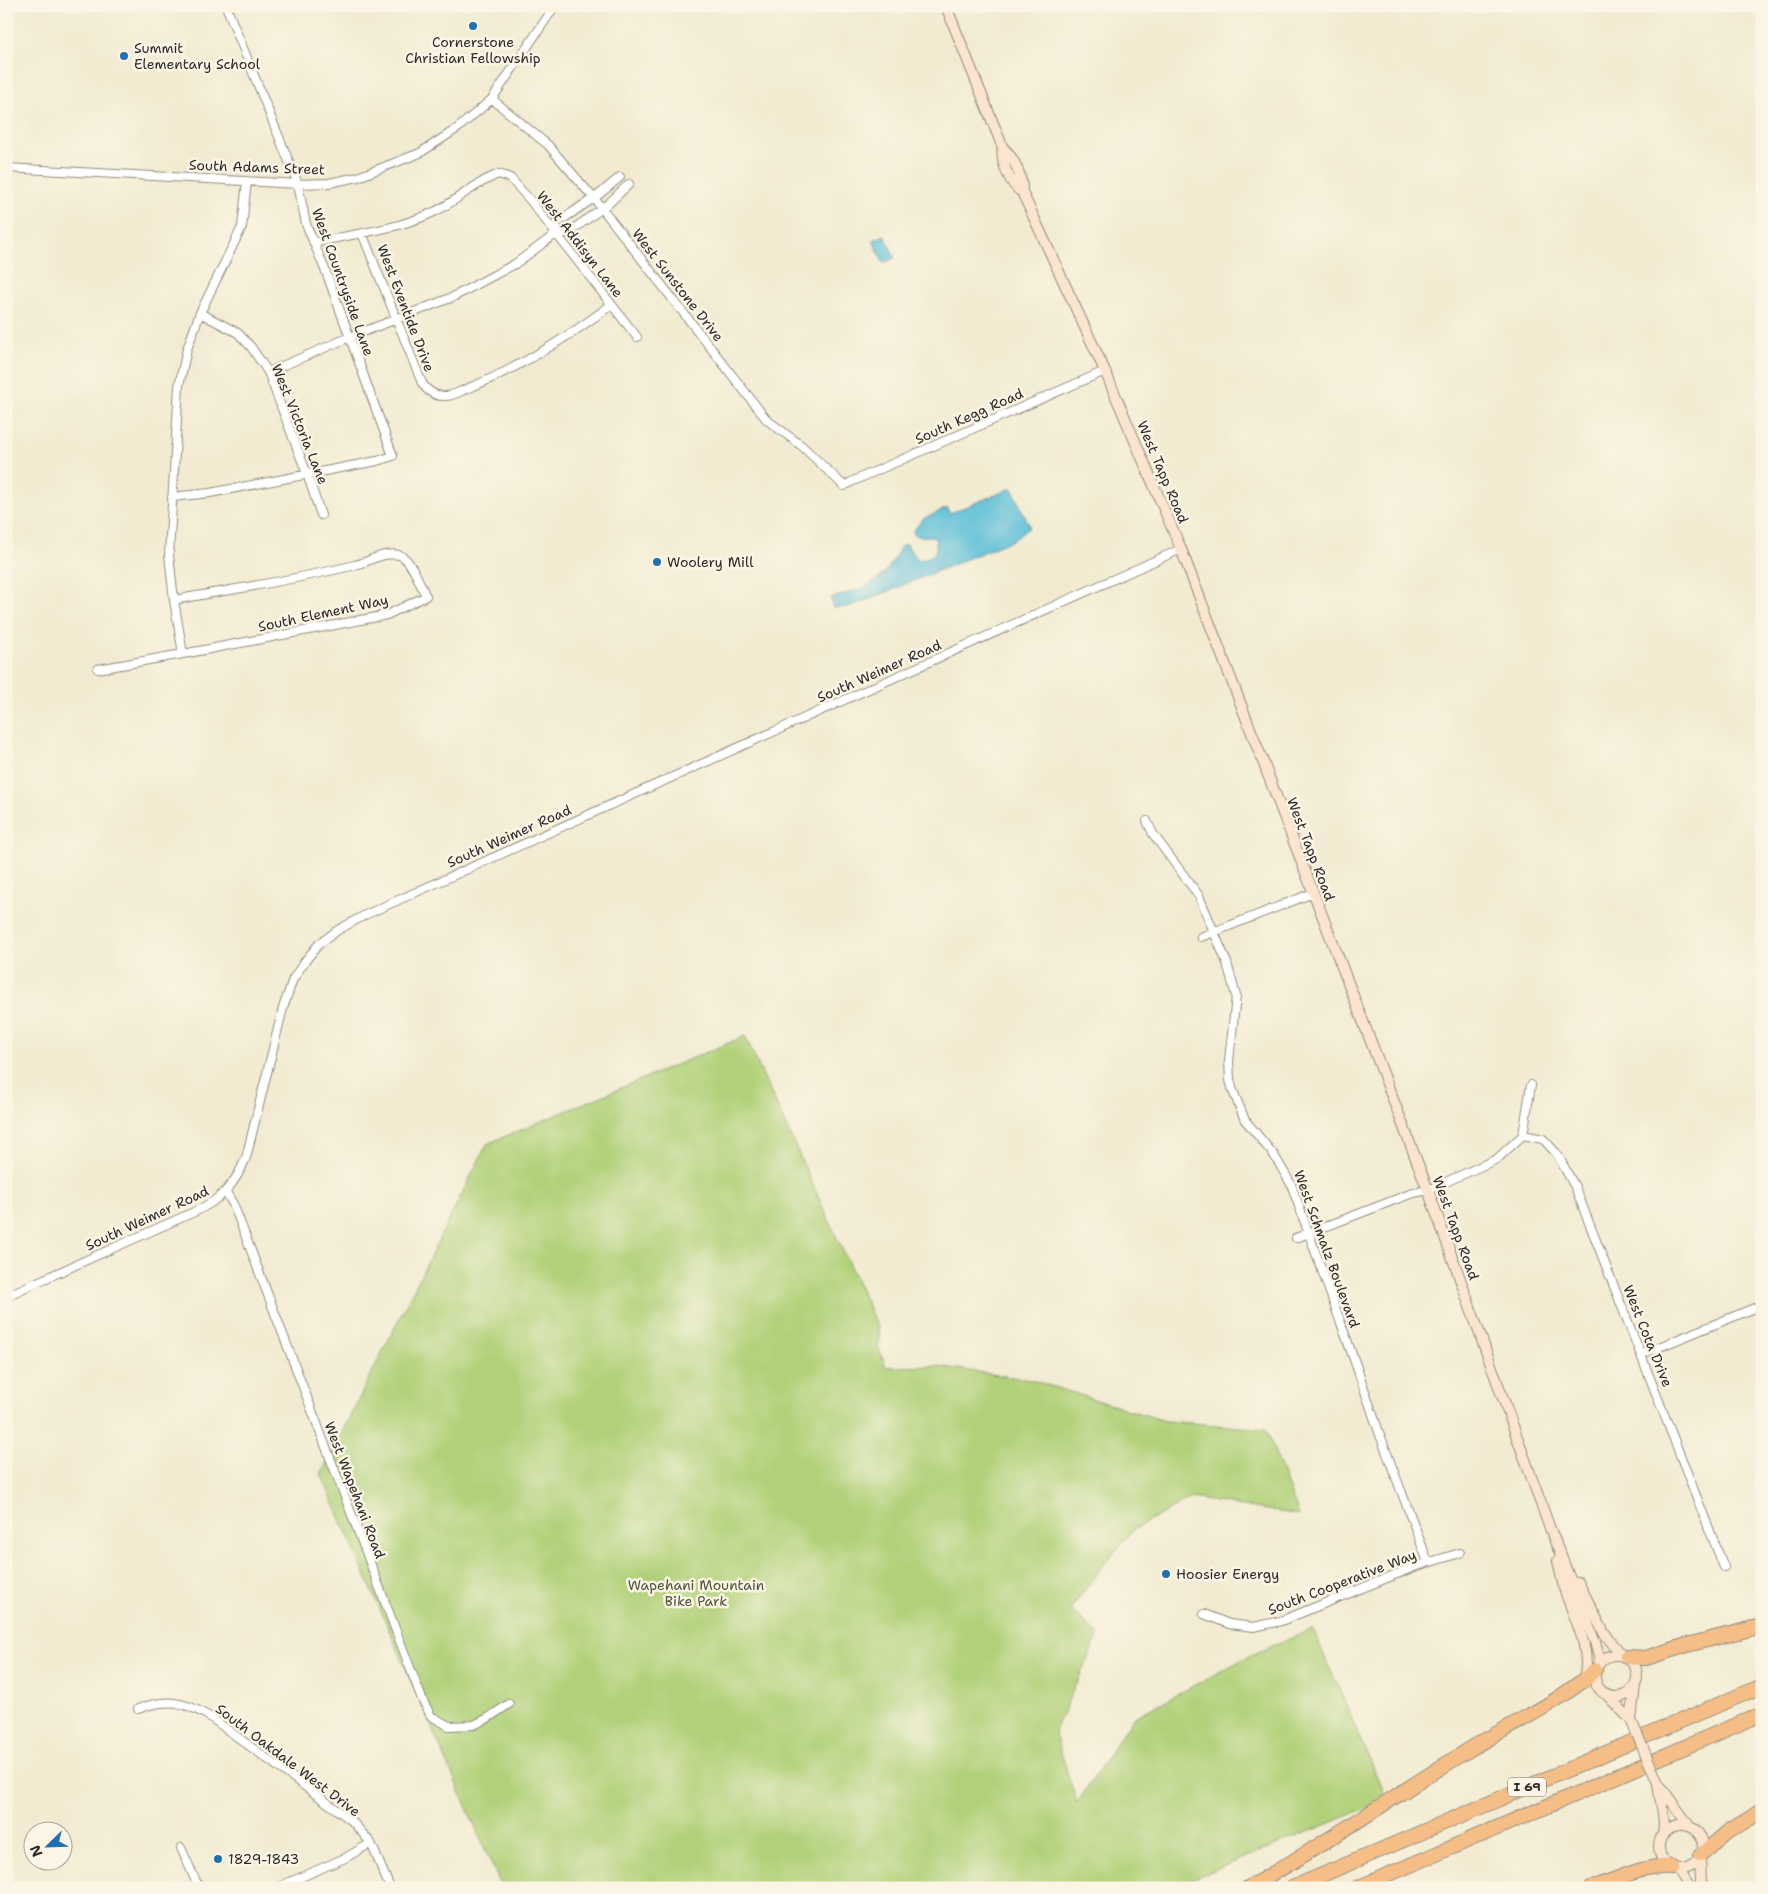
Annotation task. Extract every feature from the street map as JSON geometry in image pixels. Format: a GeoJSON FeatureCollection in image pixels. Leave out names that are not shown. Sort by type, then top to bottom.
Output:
{"type":"FeatureCollection","features":[{"type":"Feature","properties":{"kind":"highway"},"geometry":{"type":"LineString","coordinates":[[1625,1656],[1650,1657],[1762,1626]]}},
{"type":"Feature","properties":{"kind":"highway"},"geometry":{"type":"LineString","coordinates":[[1248,1888],[1469,1750],[1558,1700],[1584,1680],[1597,1666]]}},
{"type":"Feature","properties":{"kind":"highway","name":"I 69"},"geometry":{"type":"LineString","coordinates":[[1292,1888],[1762,1686]]}},
{"type":"Feature","properties":{"kind":"highway","name":"I 69"},"geometry":{"type":"LineString","coordinates":[[1357,1888],[1762,1714]]}},
{"type":"Feature","properties":{"kind":"highway"},"geometry":{"type":"LineString","coordinates":[[1701,1857],[1729,1831],[1762,1811]]}},
{"type":"Feature","properties":{"kind":"highway"},"geometry":{"type":"LineString","coordinates":[[1591,1888],[1646,1868],[1660,1865],[1675,1868]]}},
{"type":"Feature","properties":{"kind":"main road","name":"West Tapp Road"},"geometry":{"type":"LineString","coordinates":[[946,6],[1002,148],[1002,156],[1013,184],[1022,192],[1105,371],[1181,549],[1428,1190],[1550,1526],[1596,1642],[1597,1666]]}},
{"type":"Feature","properties":{"kind":"main road","name":"West Tapp Road"},"geometry":{"type":"LineString","coordinates":[[1550,1526],[1604,1633],[1625,1656]]}},
{"type":"Feature","properties":{"kind":"main road"},"geometry":{"type":"LineString","coordinates":[[1550,1526],[1564,1588],[1584,1642],[1587,1662],[1584,1680]]}},
{"type":"Feature","properties":{"kind":"main road"},"geometry":{"type":"LineString","coordinates":[[1631,1720],[1636,1680],[1635,1667],[1625,1656],[1610,1656],[1597,1666],[1594,1679],[1597,1686],[1631,1720],[1658,1783],[1690,1827],[1695,1830],[1702,1842],[1701,1882],[1704,1888]]}},
{"type":"Feature","properties":{"kind":"main road"},"geometry":{"type":"LineString","coordinates":[[1607,1695],[1620,1697],[1626,1695],[1635,1686]]}},
{"type":"Feature","properties":{"kind":"main road"},"geometry":{"type":"LineString","coordinates":[[1658,1783],[1664,1819],[1660,1850],[1662,1857],[1675,1868],[1690,1888]]}},
{"type":"Feature","properties":{"kind":"main road"},"geometry":{"type":"LineString","coordinates":[[1663,1835],[1672,1827],[1678,1825],[1690,1827]]}},
{"type":"Feature","properties":{"kind":"main road"},"geometry":{"type":"LineString","coordinates":[[1675,1868],[1689,1867],[1701,1857]]}},
{"type":"Feature","properties":{"kind":"street","name":"West Countryside Lane"},"geometry":{"type":"LineString","coordinates":[[226,6],[298,184],[306,224],[350,337],[393,456],[377,461],[307,474]]}},
{"type":"Feature","properties":{"kind":"street","name":"South Adams Street"},"geometry":{"type":"LineString","coordinates":[[6,168],[298,184],[329,183],[358,177],[420,153],[458,128],[492,99],[555,6]]}},
{"type":"Feature","properties":{"kind":"street","name":"West Sunstone Drive"},"geometry":{"type":"LineString","coordinates":[[492,99],[548,145],[601,208],[767,420],[802,446],[844,486]]}},
{"type":"Feature","properties":{"kind":"street","name":"West Addisyn Lane"},"geometry":{"type":"LineString","coordinates":[[362,233],[379,231],[435,212],[487,178],[498,174],[510,178],[557,234],[637,337]]}},
{"type":"Feature","properties":{"kind":"street"},"geometry":{"type":"LineString","coordinates":[[557,234],[557,223],[601,193],[620,177]]}},
{"type":"Feature","properties":{"kind":"street"},"geometry":{"type":"LineString","coordinates":[[184,654],[174,600],[169,555],[179,386],[187,349],[200,313],[242,227],[247,181]]}},
{"type":"Feature","properties":{"kind":"street"},"geometry":{"type":"LineString","coordinates":[[268,372],[350,337],[453,297],[515,264],[557,234],[568,233],[629,184]]}},
{"type":"Feature","properties":{"kind":"street"},"geometry":{"type":"LineString","coordinates":[[314,243],[362,233]]}},
{"type":"Feature","properties":{"kind":"street","name":"West Eventide Drive"},"geometry":{"type":"LineString","coordinates":[[362,233],[422,383],[429,392],[448,396],[506,372],[552,347],[611,305]]}},
{"type":"Feature","properties":{"kind":"street","name":"West Victoria Lane"},"geometry":{"type":"LineString","coordinates":[[200,313],[238,333],[251,347],[268,372],[321,515]]}},
{"type":"Feature","properties":{"kind":"street","name":"South Kegg Road"},"geometry":{"type":"LineString","coordinates":[[844,486],[1105,371]]}},
{"type":"Feature","properties":{"kind":"street"},"geometry":{"type":"LineString","coordinates":[[172,497],[210,493],[307,474]]}},
{"type":"Feature","properties":{"kind":"street","name":"South Weimer Road"},"geometry":{"type":"LineString","coordinates":[[6,1296],[194,1212],[213,1202],[226,1192],[237,1178],[246,1158],[290,986],[312,952],[319,944],[338,930],[410,894],[1181,549]]}},
{"type":"Feature","properties":{"kind":"street","name":"South Element Way"},"geometry":{"type":"LineString","coordinates":[[98,669],[387,615],[426,596],[408,561],[397,554],[385,555],[347,567],[174,600]]}},
{"type":"Feature","properties":{"kind":"street","name":"West Schmalz Boulevard"},"geometry":{"type":"LineString","coordinates":[[1147,821],[1153,834],[1199,896],[1227,963],[1236,996],[1229,1062],[1233,1091],[1245,1120],[1274,1155],[1286,1174],[1428,1562]]}},
{"type":"Feature","properties":{"kind":"street"},"geometry":{"type":"LineString","coordinates":[[1201,937],[1314,893]]}},
{"type":"Feature","properties":{"kind":"street"},"geometry":{"type":"LineString","coordinates":[[1296,1238],[1410,1194],[1428,1190],[1497,1159],[1523,1135],[1531,1085]]}},
{"type":"Feature","properties":{"kind":"street","name":"West Cota Drive"},"geometry":{"type":"LineString","coordinates":[[1523,1135],[1543,1139],[1557,1154],[1575,1187],[1724,1567]]}},
{"type":"Feature","properties":{"kind":"street","name":"West Wapehani Road"},"geometry":{"type":"LineString","coordinates":[[226,1192],[234,1206],[419,1693],[431,1716],[449,1726],[474,1724],[488,1718],[509,1704]]}},
{"type":"Feature","properties":{"kind":"street"},"geometry":{"type":"LineString","coordinates":[[1642,1354],[1762,1305]]}},
{"type":"Feature","properties":{"kind":"street","name":"South Cooperative Way"},"geometry":{"type":"LineString","coordinates":[[1204,1614],[1229,1624],[1254,1627],[1281,1621],[1428,1562],[1460,1553]]}},
{"type":"Feature","properties":{"kind":"street","name":"South Oakdale West Drive"},"geometry":{"type":"LineString","coordinates":[[138,1710],[158,1703],[171,1702],[196,1708],[351,1820],[371,1843],[390,1888]]}},
{"type":"Feature","properties":{"kind":"street"},"geometry":{"type":"LineString","coordinates":[[276,1888],[345,1858],[371,1843]]}},
{"type":"Feature","properties":{"kind":"street"},"geometry":{"type":"LineString","coordinates":[[181,1848],[198,1888]]}},
{"type":"Feature","properties":{"kind":"green space","name":"Wapehani Mountain Bike Park"},"geometry":{"type":"Polygon","coordinates":[[[745,1036],[878,1328],[880,1339],[878,1347],[886,1367],[937,1366],[1031,1380],[1165,1421],[1266,1429],[1299,1515],[1191,1498],[1133,1530],[1070,1610],[1099,1635],[1054,1731],[1077,1803],[1133,1718],[1249,1656],[1313,1629],[1387,1800],[1170,1888],[502,1888],[321,1474],[487,1144],[745,1036]]]}},
{"type":"Feature","properties":{"kind":"water"},"geometry":{"type":"Polygon","coordinates":[[[885,235],[895,258],[883,263],[873,240],[885,235]]]}},
{"type":"Feature","properties":{"kind":"water"},"geometry":{"type":"Polygon","coordinates":[[[1012,488],[1030,527],[1015,539],[870,599],[847,607],[833,608],[831,598],[858,590],[877,580],[888,569],[902,545],[906,544],[918,560],[934,554],[936,542],[934,538],[918,536],[913,533],[923,519],[947,508],[950,513],[1012,488]]]}},
{"type":"Feature","properties":{"kind":"place","name":"Cornerstone Christian Fellowship"},"geometry":{"type":"Point","coordinates":[473,26]}},
{"type":"Feature","properties":{"kind":"place","name":"Summit Elementary School"},"geometry":{"type":"Point","coordinates":[124,56]}},
{"type":"Feature","properties":{"kind":"place","name":"Woolery Mill"},"geometry":{"type":"Point","coordinates":[657,562]}},
{"type":"Feature","properties":{"kind":"place","name":"Hoosier Energy"},"geometry":{"type":"Point","coordinates":[1166,1574]}},
{"type":"Feature","properties":{"kind":"place","name":"1829-1843"},"geometry":{"type":"Point","coordinates":[218,1859]}}]}
